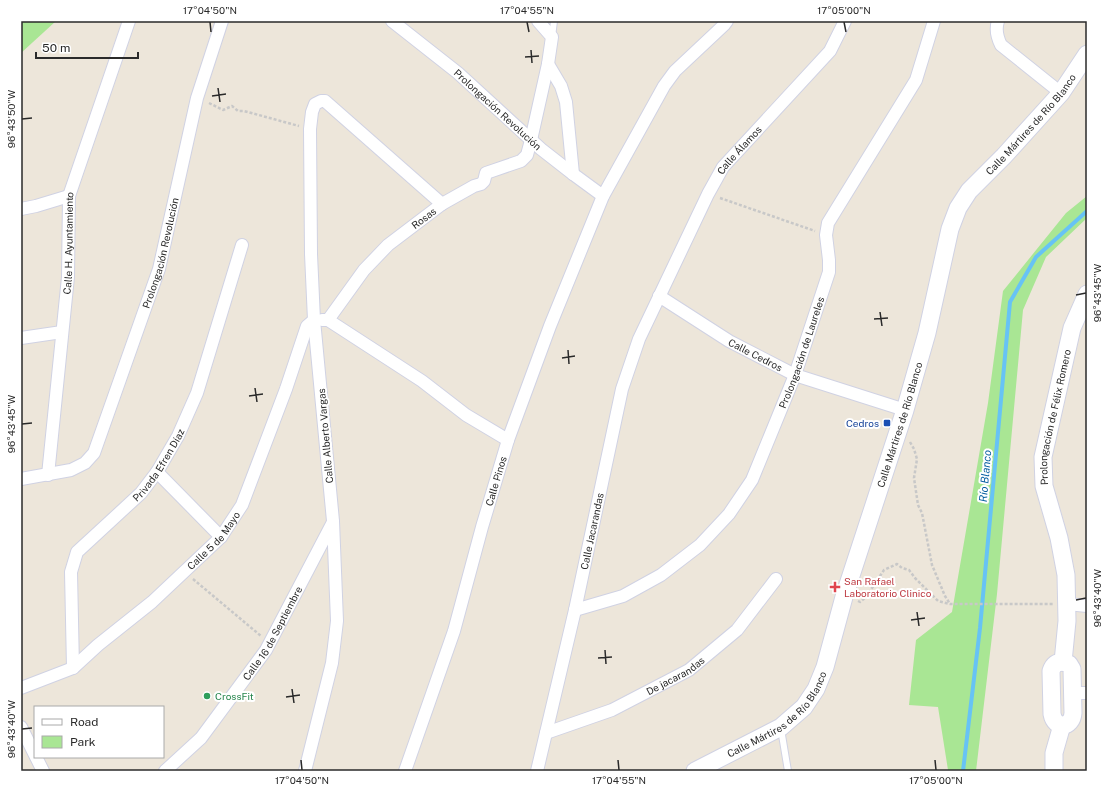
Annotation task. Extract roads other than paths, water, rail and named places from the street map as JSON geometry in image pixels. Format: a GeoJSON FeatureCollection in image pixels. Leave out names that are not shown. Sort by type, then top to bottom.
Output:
{"type":"FeatureCollection","features":[{"type":"Feature","properties":{"kind":"main road","name":"Calle Mártires de Río Blanco"},"geometry":{"type":"LineString","coordinates":[[695,771],[781,727],[804,707],[816,689],[824,667],[844,597],[905,410],[927,333],[950,229],[958,208],[969,191],[1004,156],[1061,93],[1087,54]]}},
{"type":"Feature","properties":{"kind":"main road","name":"Prolongación de Félix Romero"},"geometry":{"type":"LineString","coordinates":[[1063,662],[1068,604],[1066,575],[1063,555],[1044,486],[1043,457],[1072,328],[1087,294]]}},
{"type":"Feature","properties":{"kind":"main road"},"geometry":{"type":"LineString","coordinates":[[1063,662],[1069,664],[1080,693],[1072,719],[1068,724],[1062,725],[1056,723],[1052,718],[1051,671],[1056,663],[1063,662]]}},
{"type":"Feature","properties":{"kind":"main road"},"geometry":{"type":"LineString","coordinates":[[1054,771],[1054,753],[1062,725]]}},
{"type":"Feature","properties":{"kind":"street","name":"Calle H. Ayuntamiento"},"geometry":{"type":"LineString","coordinates":[[48,475],[68,277],[69,196],[129,21]]}},
{"type":"Feature","properties":{"kind":"street","name":"Prolongación Revolución"},"geometry":{"type":"LineString","coordinates":[[21,479],[71,470],[85,463],[94,452],[159,270],[197,98],[222,21]]}},
{"type":"Feature","properties":{"kind":"street","name":"Prolongación Revolución"},"geometry":{"type":"LineString","coordinates":[[392,21],[458,73],[531,140],[573,174],[604,196]]}},
{"type":"Feature","properties":{"kind":"street"},"geometry":{"type":"LineString","coordinates":[[538,21],[552,38]]}},
{"type":"Feature","properties":{"kind":"street","name":"Calle Pinos"},"geometry":{"type":"LineString","coordinates":[[405,771],[454,631],[482,527],[508,440],[550,326],[604,196],[664,86],[675,71],[727,21]]}},
{"type":"Feature","properties":{"kind":"street","name":"Calle Álamos"},"geometry":{"type":"LineString","coordinates":[[659,296],[708,194],[723,167],[830,51],[845,21]]}},
{"type":"Feature","properties":{"kind":"street","name":"Prolongación de Laureles"},"geometry":{"type":"LineString","coordinates":[[575,610],[623,596],[661,575],[700,545],[730,514],[752,480],[795,374],[829,272],[826,235],[828,223],[916,80],[934,21]]}},
{"type":"Feature","properties":{"kind":"street"},"geometry":{"type":"LineString","coordinates":[[998,21],[996,36],[1001,45],[1061,93]]}},
{"type":"Feature","properties":{"kind":"street","name":"Rosas"},"geometry":{"type":"LineString","coordinates":[[328,320],[364,270],[388,245],[442,204],[474,186],[481,184],[484,181],[486,173],[521,161],[527,155],[548,64],[552,38]]}},
{"type":"Feature","properties":{"kind":"street"},"geometry":{"type":"LineString","coordinates":[[548,64],[561,86],[566,102],[573,174]]}},
{"type":"Feature","properties":{"kind":"street","name":"Calle Alberto Vargas"},"geometry":{"type":"LineString","coordinates":[[305,771],[332,663],[337,621],[333,521],[314,320],[311,254],[310,129],[314,104],[325,101],[442,204]]}},
{"type":"Feature","properties":{"kind":"street"},"geometry":{"type":"LineString","coordinates":[[21,209],[69,196]]}},
{"type":"Feature","properties":{"kind":"street","name":"Privada Efren Díaz"},"geometry":{"type":"LineString","coordinates":[[73,668],[71,572],[77,552],[141,493],[157,472],[178,436],[197,394],[242,245]]}},
{"type":"Feature","properties":{"kind":"street","name":"Calle Cedros"},"geometry":{"type":"LineString","coordinates":[[659,296],[729,341],[795,374],[905,410]]}},
{"type":"Feature","properties":{"kind":"street","name":"Calle Jacarandas"},"geometry":{"type":"LineString","coordinates":[[537,771],[575,610],[622,388],[639,339],[659,296]]}},
{"type":"Feature","properties":{"kind":"street"},"geometry":{"type":"LineString","coordinates":[[314,320],[328,320],[422,381],[466,415],[508,440]]}},
{"type":"Feature","properties":{"kind":"street","name":"Calle 5 de Mayo"},"geometry":{"type":"LineString","coordinates":[[21,688],[73,668],[98,645],[152,602],[221,538],[242,505],[286,389],[307,326],[314,320]]}},
{"type":"Feature","properties":{"kind":"street"},"geometry":{"type":"LineString","coordinates":[[21,338],[62,332]]}},
{"type":"Feature","properties":{"kind":"street"},"geometry":{"type":"LineString","coordinates":[[157,472],[221,538]]}},
{"type":"Feature","properties":{"kind":"street","name":"Calle 16 de Septiembre"},"geometry":{"type":"LineString","coordinates":[[165,771],[202,738],[266,650],[333,521]]}},
{"type":"Feature","properties":{"kind":"street","name":"De jacarandas"},"geometry":{"type":"LineString","coordinates":[[546,733],[612,710],[689,670],[737,630],[776,579]]}},
{"type":"Feature","properties":{"kind":"street"},"geometry":{"type":"LineString","coordinates":[[1068,604],[1087,606]]}},
{"type":"Feature","properties":{"kind":"street"},"geometry":{"type":"LineString","coordinates":[[21,727],[31,753]]}},
{"type":"Feature","properties":{"kind":"street"},"geometry":{"type":"LineString","coordinates":[[34,758],[43,771]]}},
{"type":"Feature","properties":{"kind":"lane"},"geometry":{"type":"LineString","coordinates":[[552,38],[554,21]]}},
{"type":"Feature","properties":{"kind":"lane"},"geometry":{"type":"LineString","coordinates":[[781,727],[788,771]]}},
{"type":"Feature","properties":{"kind":"waterway","name":"Río Blanco"},"geometry":{"type":"LineString","coordinates":[[963,771],[980,628],[1010,302],[1036,257],[1087,211]]}},
{"type":"Feature","properties":{"kind":"place","name":"Cedros"},"geometry":{"type":"Point","coordinates":[887,423]}},
{"type":"Feature","properties":{"kind":"place","name":"San Rafael Laboratorio Clinico"},"geometry":{"type":"Point","coordinates":[835,587]}},
{"type":"Feature","properties":{"kind":"place","name":"CrossFit"},"geometry":{"type":"Point","coordinates":[207,696]}}]}
